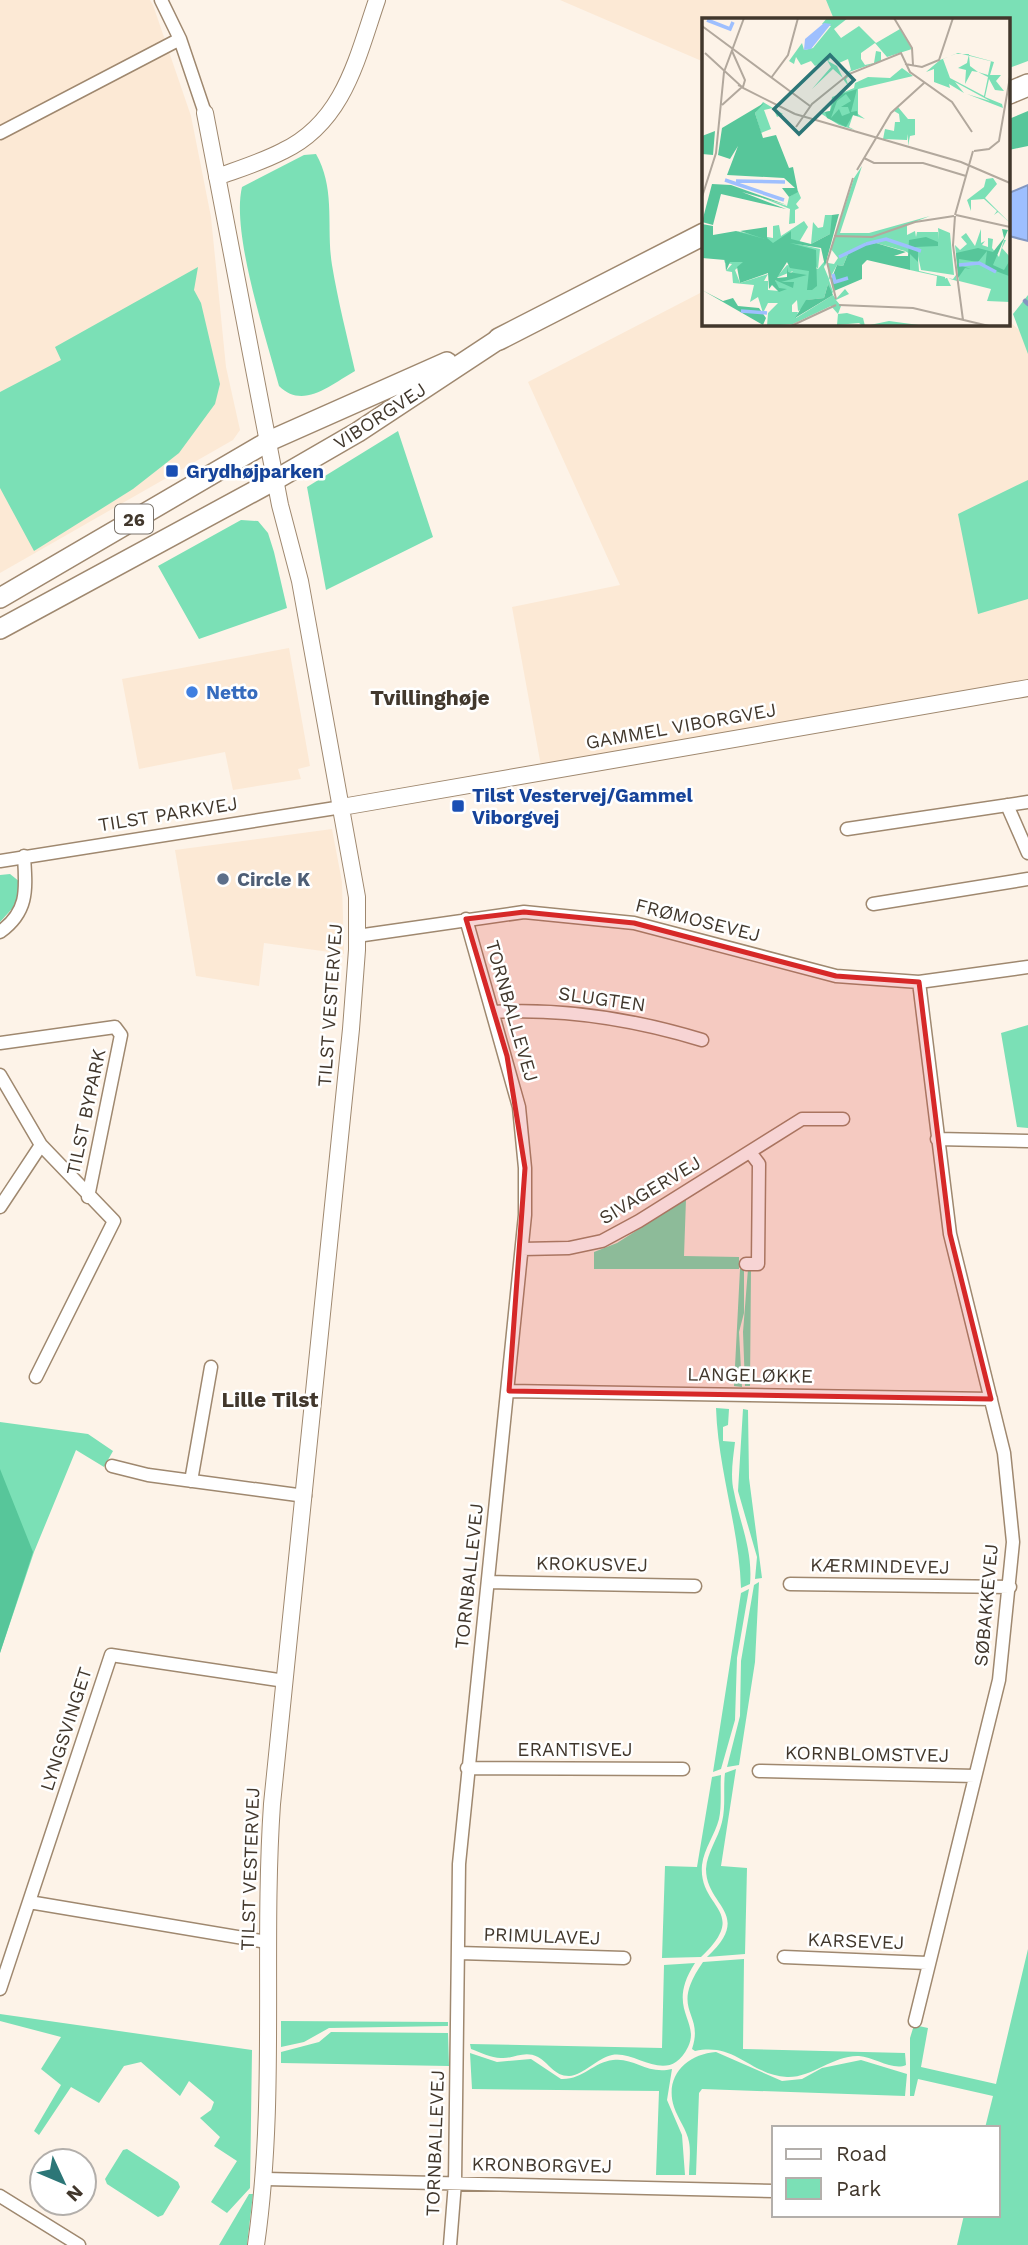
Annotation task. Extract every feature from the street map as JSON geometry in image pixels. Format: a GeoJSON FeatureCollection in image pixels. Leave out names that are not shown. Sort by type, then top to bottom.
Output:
{"type":"FeatureCollection","features":[{"type":"Feature","properties":{"kind":"highway"},"geometry":{"type":"LineString","coordinates":[[1010,93],[1028,85]]}},
{"type":"Feature","properties":{"kind":"highway","name":"VIBORGVEJ"},"geometry":{"type":"LineString","coordinates":[[499,339],[702,235]]}},
{"type":"Feature","properties":{"kind":"main road","name":"VIBORGVEJ"},"geometry":{"type":"LineString","coordinates":[[0,598],[269,441],[499,339]]}},
{"type":"Feature","properties":{"kind":"main road","name":"VIBORGVEJ"},"geometry":{"type":"LineString","coordinates":[[0,629],[358,432],[499,339]]}},
{"type":"Feature","properties":{"kind":"street"},"geometry":{"type":"LineString","coordinates":[[161,0],[180,39],[205,113],[269,441]]}},
{"type":"Feature","properties":{"kind":"street"},"geometry":{"type":"LineString","coordinates":[[217,177],[284,151],[320,125],[346,90],[377,0]]}},
{"type":"Feature","properties":{"kind":"street"},"geometry":{"type":"LineString","coordinates":[[0,133],[180,39]]}},
{"type":"Feature","properties":{"kind":"street","name":"TILST VESTERVEJ"},"geometry":{"type":"LineString","coordinates":[[256,2245],[266,2179],[269,2060],[267,1874],[351,1029],[357,936],[357,897],[342,807],[300,581],[275,480],[269,441]]}},
{"type":"Feature","properties":{"kind":"street","name":"GAMMEL VIBORGVEJ"},"geometry":{"type":"LineString","coordinates":[[342,807],[1028,688]]}},
{"type":"Feature","properties":{"kind":"street"},"geometry":{"type":"LineString","coordinates":[[848,830],[1028,802]]}},
{"type":"Feature","properties":{"kind":"street"},"geometry":{"type":"LineString","coordinates":[[1007,805],[1028,853]]}},
{"type":"Feature","properties":{"kind":"street","name":"TILST PARKVEJ"},"geometry":{"type":"LineString","coordinates":[[0,861],[342,807]]}},
{"type":"Feature","properties":{"kind":"street"},"geometry":{"type":"LineString","coordinates":[[0,932],[22,909],[27,896],[24,856]]}},
{"type":"Feature","properties":{"kind":"street"},"geometry":{"type":"LineString","coordinates":[[873,904],[1028,879]]}},
{"type":"Feature","properties":{"kind":"street","name":"FRØMOSEVEJ"},"geometry":{"type":"LineString","coordinates":[[357,936],[524,912],[623,921],[684,933],[836,976],[919,982],[1028,967]]}},
{"type":"Feature","properties":{"kind":"street","name":"TORNBALLEVEJ"},"geometry":{"type":"LineString","coordinates":[[450,2245],[455,2183],[459,1864],[523,1249],[526,1168],[519,1107],[466,919]]}},
{"type":"Feature","properties":{"kind":"street","name":"SØBAKKEVEJ"},"geometry":{"type":"LineString","coordinates":[[915,2021],[927,1963],[999,1680],[1013,1542],[1004,1453],[950,1234],[919,982]]}},
{"type":"Feature","properties":{"kind":"street","name":"SLUGTEN"},"geometry":{"type":"LineString","coordinates":[[494,1012],[556,1011],[602,1015],[645,1023],[702,1040]]}},
{"type":"Feature","properties":{"kind":"street","name":"TILST BYPARK"},"geometry":{"type":"LineString","coordinates":[[0,1043],[115,1027],[121,1035],[88,1197]]}},
{"type":"Feature","properties":{"kind":"street","name":"TILST BYPARK"},"geometry":{"type":"LineString","coordinates":[[0,1075],[41,1145],[88,1197],[114,1221],[36,1377]]}},
{"type":"Feature","properties":{"kind":"street","name":"SIVAGERVEJ"},"geometry":{"type":"LineString","coordinates":[[523,1249],[569,1248],[602,1241],[802,1119],[843,1119]]}},
{"type":"Feature","properties":{"kind":"street"},"geometry":{"type":"LineString","coordinates":[[937,1139],[1028,1141]]}},
{"type":"Feature","properties":{"kind":"street","name":"TILST BYPARK"},"geometry":{"type":"LineString","coordinates":[[0,1207],[41,1145]]}},
{"type":"Feature","properties":{"kind":"street"},"geometry":{"type":"LineString","coordinates":[[746,1264],[758,1264],[759,1164],[750,1152]]}},
{"type":"Feature","properties":{"kind":"street"},"geometry":{"type":"LineString","coordinates":[[191,1481],[211,1367]]}},
{"type":"Feature","properties":{"kind":"street","name":"LANGELØKKE"},"geometry":{"type":"LineString","coordinates":[[509,1391],[990,1399]]}},
{"type":"Feature","properties":{"kind":"street"},"geometry":{"type":"LineString","coordinates":[[112,1466],[148,1475],[305,1496]]}},
{"type":"Feature","properties":{"kind":"street","name":"KROKUSVEJ"},"geometry":{"type":"LineString","coordinates":[[488,1582],[695,1586]]}},
{"type":"Feature","properties":{"kind":"street","name":"KÆRMINDEVEJ"},"geometry":{"type":"LineString","coordinates":[[790,1584],[1010,1587]]}},
{"type":"Feature","properties":{"kind":"street","name":"LYNGSVINGET"},"geometry":{"type":"LineString","coordinates":[[0,1989],[111,1655],[285,1681]]}},
{"type":"Feature","properties":{"kind":"street","name":"ERANTISVEJ"},"geometry":{"type":"LineString","coordinates":[[467,1768],[683,1769]]}},
{"type":"Feature","properties":{"kind":"street","name":"KORNBLOMSTVEJ"},"geometry":{"type":"LineString","coordinates":[[759,1771],[975,1776]]}},
{"type":"Feature","properties":{"kind":"street"},"geometry":{"type":"LineString","coordinates":[[29,1902],[267,1942]]}},
{"type":"Feature","properties":{"kind":"street","name":"PRIMULAVEJ"},"geometry":{"type":"LineString","coordinates":[[459,1953],[624,1958]]}},
{"type":"Feature","properties":{"kind":"street","name":"KARSEVEJ"},"geometry":{"type":"LineString","coordinates":[[784,1957],[927,1963]]}},
{"type":"Feature","properties":{"kind":"street","name":"KRONBORGVEJ"},"geometry":{"type":"LineString","coordinates":[[266,2179],[772,2191]]}},
{"type":"Feature","properties":{"kind":"street"},"geometry":{"type":"LineString","coordinates":[[0,2196],[79,2245]]}},
{"type":"Feature","properties":{"kind":"highlighted area"},"geometry":{"type":"Polygon","coordinates":[[[524,912],[634,923],[836,976],[919,982],[950,1234],[991,1399],[509,1391],[525,1168],[507,1056],[466,919],[524,912]]]}},
{"type":"Feature","properties":{"kind":"shaded area"},"geometry":{"type":"Polygon","coordinates":[[[0,0],[150,0],[153,5],[191,116],[211,217],[226,367],[240,430],[233,440],[0,573],[0,0]]]}},
{"type":"Feature","properties":{"kind":"shaded area"},"geometry":{"type":"Polygon","coordinates":[[[560,0],[826,0],[833,17],[702,18],[702,61],[560,0]]]}},
{"type":"Feature","properties":{"kind":"shaded area"},"geometry":{"type":"Polygon","coordinates":[[[702,292],[702,326],[1010,326],[1010,322],[1028,338],[1028,685],[541,766],[512,607],[620,585],[528,382],[702,292]]]}},
{"type":"Feature","properties":{"kind":"shaded area"},"geometry":{"type":"Polygon","coordinates":[[[289,648],[310,766],[298,769],[301,779],[233,790],[225,752],[139,769],[122,679],[289,648]]]}},
{"type":"Feature","properties":{"kind":"shaded area"},"geometry":{"type":"Polygon","coordinates":[[[332,829],[342,882],[344,954],[264,943],[259,986],[196,976],[175,850],[332,829]]]}},
{"type":"Feature","properties":{"kind":"green space"},"geometry":{"type":"Polygon","coordinates":[[[826,0],[1028,0],[1028,61],[1010,68],[1010,18],[831,18],[833,17],[826,0]]]}},
{"type":"Feature","properties":{"kind":"green space"},"geometry":{"type":"Polygon","coordinates":[[[1028,111],[1028,146],[1010,150],[1010,119],[1028,111]]]}},
{"type":"Feature","properties":{"kind":"green space"},"geometry":{"type":"Polygon","coordinates":[[[316,154],[326,181],[332,265],[355,371],[317,393],[297,396],[279,386],[245,257],[240,207],[242,187],[304,155],[316,154]]]}},
{"type":"Feature","properties":{"kind":"green space"},"geometry":{"type":"Polygon","coordinates":[[[198,267],[194,290],[201,303],[220,384],[215,404],[179,453],[133,489],[34,551],[0,488],[0,392],[61,360],[55,347],[198,267]]]}},
{"type":"Feature","properties":{"kind":"green space"},"geometry":{"type":"Polygon","coordinates":[[[1028,295],[1028,354],[1013,314],[1028,295]]]}},
{"type":"Feature","properties":{"kind":"green space"},"geometry":{"type":"Polygon","coordinates":[[[398,431],[433,537],[326,590],[307,487],[398,431]]]}},
{"type":"Feature","properties":{"kind":"green space"},"geometry":{"type":"Polygon","coordinates":[[[1028,480],[1028,599],[978,614],[958,514],[1028,480]]]}},
{"type":"Feature","properties":{"kind":"green space"},"geometry":{"type":"Polygon","coordinates":[[[241,520],[258,521],[268,533],[287,608],[199,639],[158,566],[241,520]]]}},
{"type":"Feature","properties":{"kind":"green space"},"geometry":{"type":"Polygon","coordinates":[[[10,874],[20,882],[19,901],[0,922],[0,875],[10,874]]]}},
{"type":"Feature","properties":{"kind":"green space"},"geometry":{"type":"Polygon","coordinates":[[[1028,1025],[1028,1128],[1017,1127],[1001,1033],[1028,1025]]]}},
{"type":"Feature","properties":{"kind":"green space"},"geometry":{"type":"Polygon","coordinates":[[[686,1199],[684,1256],[739,1257],[739,1269],[594,1269],[594,1252],[617,1243],[686,1199]]]}},
{"type":"Feature","properties":{"kind":"green space"},"geometry":{"type":"Polygon","coordinates":[[[740,1269],[744,1269],[744,1313],[739,1332],[742,1387],[734,1386],[740,1269]]]}},
{"type":"Feature","properties":{"kind":"green space"},"geometry":{"type":"Polygon","coordinates":[[[748,1269],[751,1270],[750,1386],[745,1386],[743,1332],[748,1269]]]}},
{"type":"Feature","properties":{"kind":"green space"},"geometry":{"type":"Polygon","coordinates":[[[716,1408],[729,1409],[728,1425],[723,1427],[723,1441],[735,1442],[733,1486],[748,1548],[750,1572],[750,1584],[741,1588],[737,1543],[720,1453],[716,1408]]]}},
{"type":"Feature","properties":{"kind":"green space"},"geometry":{"type":"Polygon","coordinates":[[[743,1409],[748,1410],[749,1478],[762,1578],[755,1579],[757,1557],[738,1491],[743,1409]]]}},
{"type":"Feature","properties":{"kind":"green space"},"geometry":{"type":"Polygon","coordinates":[[[0,1422],[88,1434],[113,1451],[104,1467],[76,1450],[34,1552],[0,1653],[0,1422]]]}},
{"type":"Feature","properties":{"kind":"green space"},"geometry":{"type":"Polygon","coordinates":[[[0,1469],[33,1552],[0,1653],[0,1469]]]}},
{"type":"Feature","properties":{"kind":"green space"},"geometry":{"type":"Polygon","coordinates":[[[759,1582],[755,1662],[739,1765],[727,1767],[740,1716],[741,1661],[754,1585],[759,1582]]]}},
{"type":"Feature","properties":{"kind":"green space"},"geometry":{"type":"Polygon","coordinates":[[[749,1589],[737,1658],[735,1720],[721,1769],[713,1772],[741,1593],[749,1589]]]}},
{"type":"Feature","properties":{"kind":"green space"},"geometry":{"type":"Polygon","coordinates":[[[736,1769],[721,1866],[747,1868],[745,1954],[707,1957],[727,1930],[724,1911],[708,1882],[706,1869],[722,1822],[725,1773],[736,1769]]]}},
{"type":"Feature","properties":{"kind":"green space"},"geometry":{"type":"Polygon","coordinates":[[[721,1775],[719,1819],[702,1865],[703,1880],[719,1910],[722,1929],[701,1957],[662,1958],[665,1866],[697,1867],[712,1777],[721,1775]]]}},
{"type":"Feature","properties":{"kind":"green space"},"geometry":{"type":"Polygon","coordinates":[[[1028,1949],[1028,2245],[957,2245],[964,2217],[1000,2217],[1000,2126],[986,2126],[993,2096],[918,2079],[914,2096],[910,2096],[910,2038],[914,2025],[928,2028],[921,2067],[996,2084],[1028,1949]]]}},
{"type":"Feature","properties":{"kind":"green space"},"geometry":{"type":"Polygon","coordinates":[[[744,1959],[743,2049],[905,2053],[906,2065],[895,2066],[865,2057],[849,2057],[805,2074],[787,2077],[763,2071],[721,2051],[695,2051],[692,2049],[695,2036],[688,2001],[688,1991],[693,1979],[703,1962],[744,1959]]]}},
{"type":"Feature","properties":{"kind":"green space"},"geometry":{"type":"Polygon","coordinates":[[[695,1963],[683,1992],[691,2038],[680,2059],[671,2064],[662,2066],[632,2057],[612,2055],[580,2073],[569,2076],[559,2074],[533,2055],[497,2058],[471,2049],[470,2044],[662,2048],[664,1965],[695,1963]]]}},
{"type":"Feature","properties":{"kind":"green space"},"geometry":{"type":"Polygon","coordinates":[[[0,2014],[252,2050],[250,2188],[227,2213],[211,2202],[237,2161],[214,2146],[220,2137],[200,2118],[211,2110],[214,2102],[189,2081],[180,2096],[141,2062],[124,2066],[99,2103],[71,2087],[39,2135],[34,2131],[61,2085],[41,2069],[61,2037],[0,2021],[0,2014]]]}},
{"type":"Feature","properties":{"kind":"green space"},"geometry":{"type":"Polygon","coordinates":[[[281,2021],[448,2022],[448,2026],[329,2028],[304,2042],[281,2047],[281,2021]]]}},
{"type":"Feature","properties":{"kind":"green space"},"geometry":{"type":"Polygon","coordinates":[[[331,2032],[448,2033],[449,2066],[281,2063],[281,2052],[319,2042],[331,2032]]]}},
{"type":"Feature","properties":{"kind":"green space"},"geometry":{"type":"Polygon","coordinates":[[[716,2052],[782,2081],[802,2079],[822,2068],[861,2060],[907,2074],[905,2096],[702,2089],[699,2093],[696,2175],[689,2175],[689,2142],[674,2107],[672,2086],[680,2069],[687,2062],[716,2052]]]}},
{"type":"Feature","properties":{"kind":"green space"},"geometry":{"type":"Polygon","coordinates":[[[470,2053],[497,2062],[531,2059],[561,2079],[576,2077],[613,2060],[628,2061],[655,2070],[672,2069],[667,2100],[682,2135],[685,2175],[656,2175],[659,2091],[472,2089],[470,2053]]]}},
{"type":"Feature","properties":{"kind":"green space"},"geometry":{"type":"Polygon","coordinates":[[[127,2149],[178,2182],[180,2187],[163,2215],[158,2217],[107,2184],[105,2179],[123,2150],[127,2149]]]}},
{"type":"Feature","properties":{"kind":"green space"},"geometry":{"type":"Polygon","coordinates":[[[249,2194],[253,2194],[247,2245],[219,2245],[249,2194]]]}},
{"type":"Feature","properties":{"kind":"water"},"geometry":{"type":"Polygon","coordinates":[[[1028,185],[1028,241],[1010,236],[1010,193],[1028,185]]]}},
{"type":"Feature","properties":{"kind":"waterway"},"geometry":{"type":"LineString","coordinates":[[1025,301],[1028,304]]}},
{"type":"Feature","properties":{"kind":"place","name":"Grydhøjparken"},"geometry":{"type":"Point","coordinates":[172,471]}},
{"type":"Feature","properties":{"kind":"place","name":"Netto"},"geometry":{"type":"Point","coordinates":[192,692]}},
{"type":"Feature","properties":{"kind":"place","name":"Tilst Vestervej/Gammel Viborgvej"},"geometry":{"type":"Point","coordinates":[458,806]}},
{"type":"Feature","properties":{"kind":"place","name":"Circle K"},"geometry":{"type":"Point","coordinates":[223,879]}},
{"type":"Feature","properties":{"kind":"district","name":"Tvillinghøje"},"geometry":{"type":"Point","coordinates":[430,697]}},
{"type":"Feature","properties":{"kind":"district","name":"Lille Tilst"},"geometry":{"type":"Point","coordinates":[270,1399]}}]}
